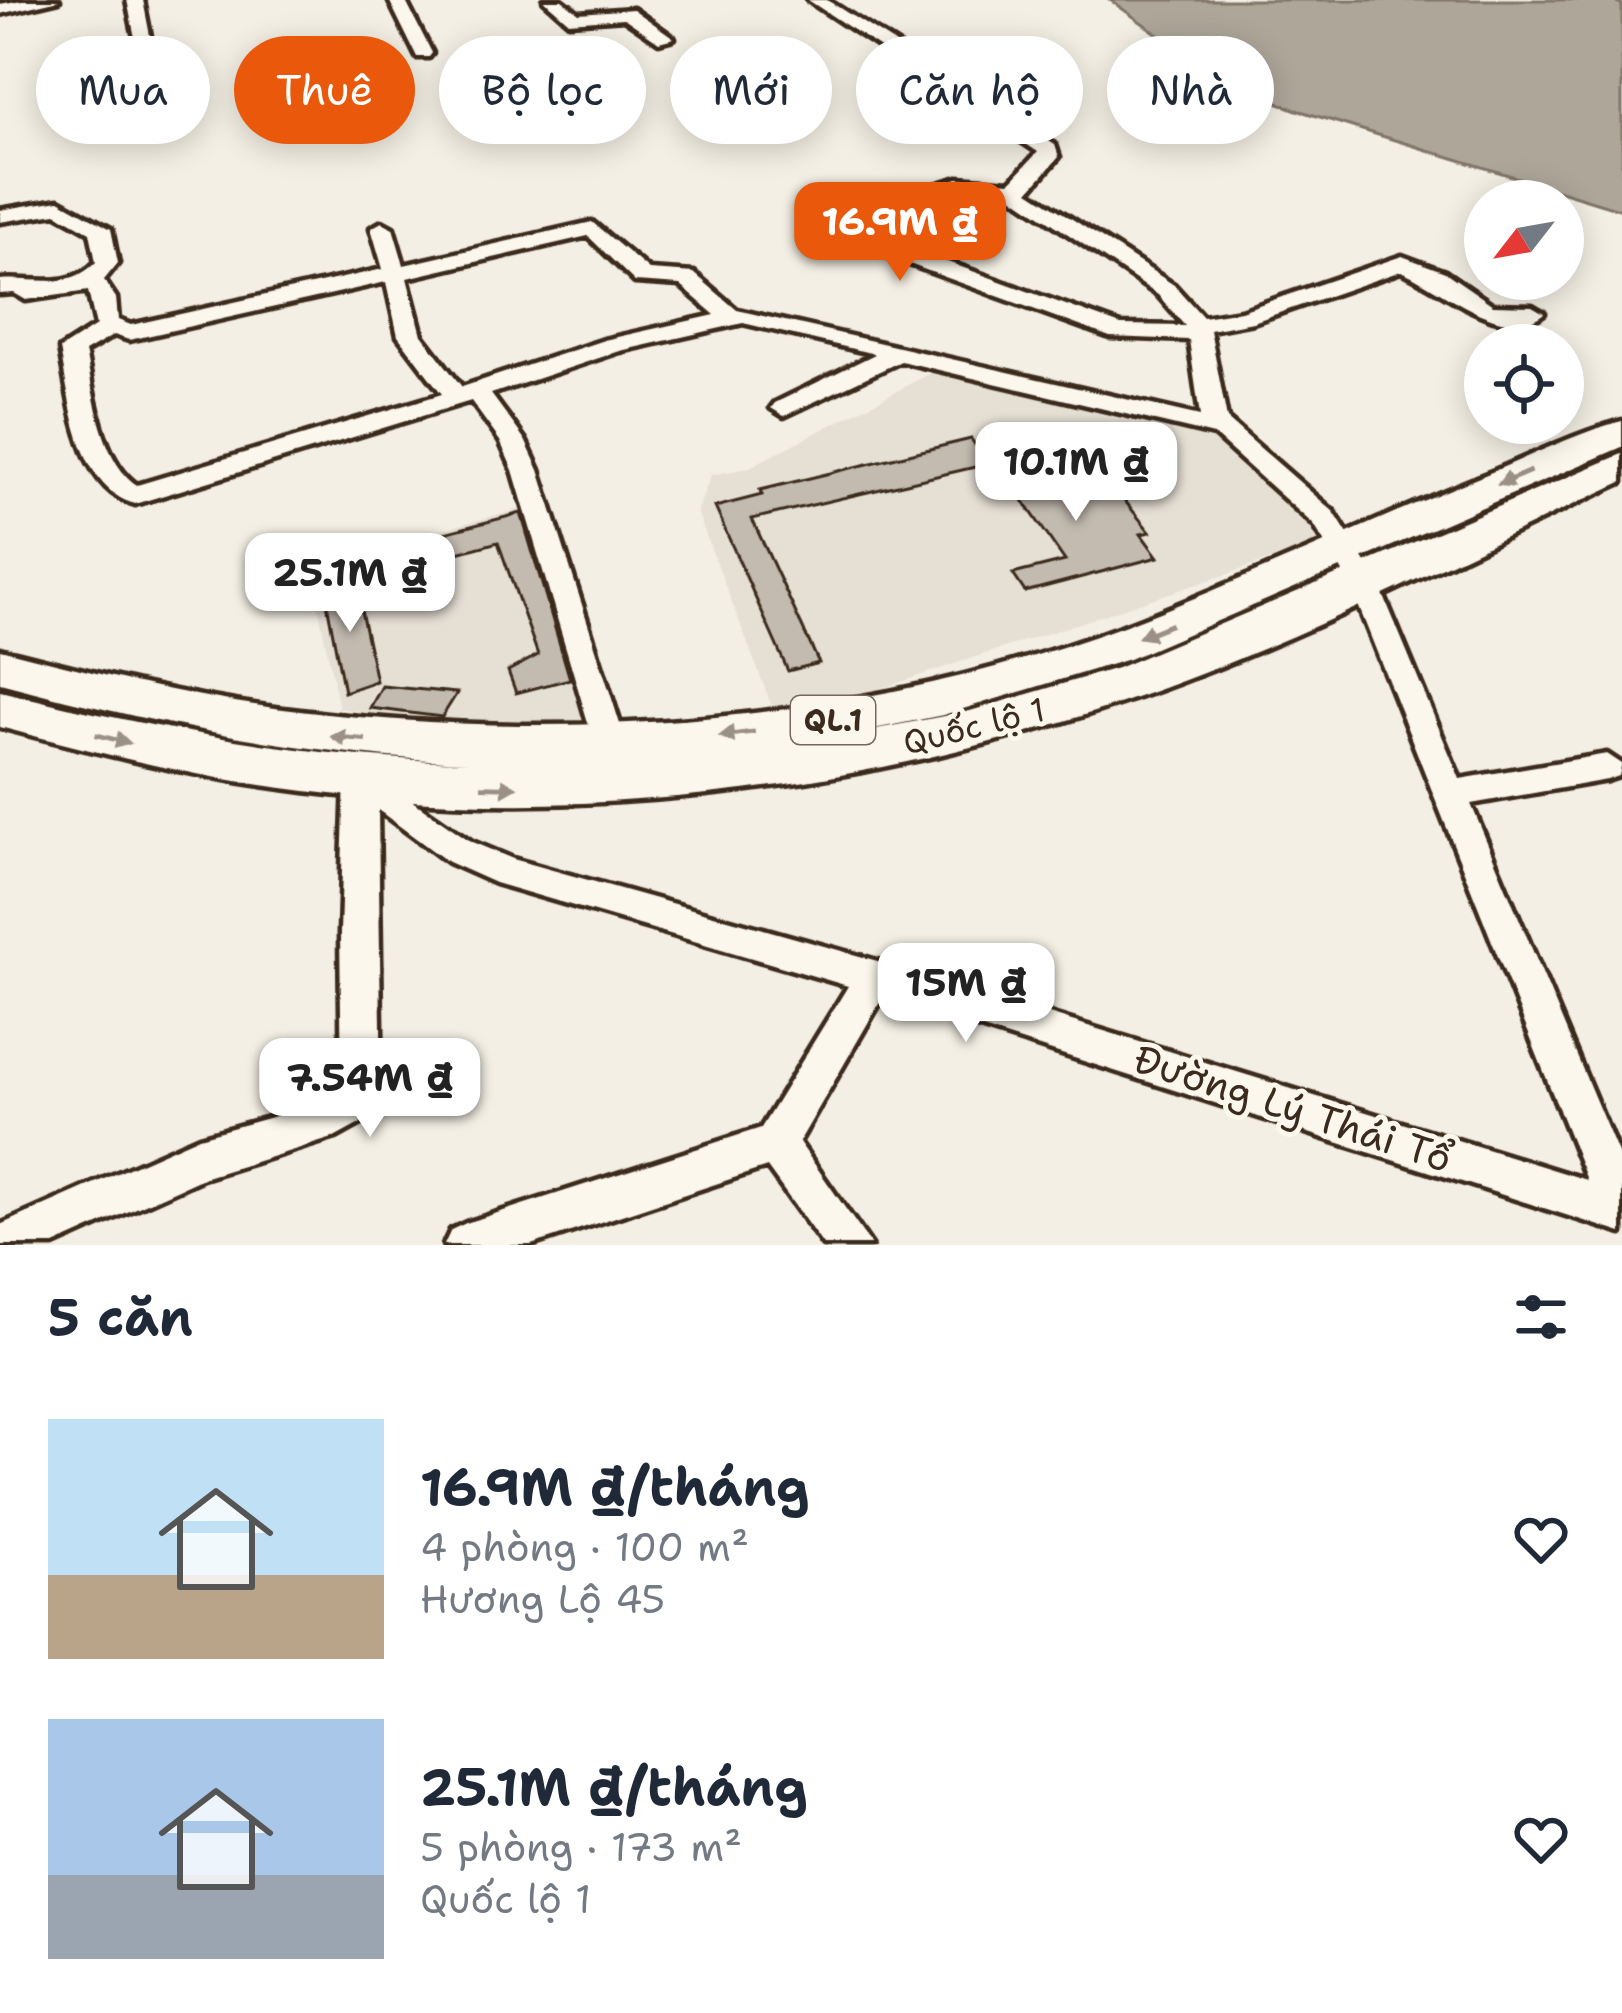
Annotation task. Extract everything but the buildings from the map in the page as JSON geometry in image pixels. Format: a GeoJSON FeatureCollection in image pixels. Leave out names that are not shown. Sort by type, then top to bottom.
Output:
{"type":"FeatureCollection","features":[{"type":"Feature","properties":{"kind":"highway","name":"Quốc lộ 1"},"geometry":{"type":"LineString","coordinates":[[0,709],[166,750],[362,779],[509,787],[613,784],[834,759],[939,737],[1108,689],[1622,433]]}},
{"type":"Feature","properties":{"kind":"highway","name":"Quốc lộ 1"},"geometry":{"type":"LineString","coordinates":[[0,666],[157,707],[327,736],[518,748],[611,746],[820,723],[1008,681],[1354,565],[1622,467]]}},
{"type":"Feature","properties":{"kind":"street"},"geometry":{"type":"LineString","coordinates":[[0,9],[46,0]]}},
{"type":"Feature","properties":{"kind":"street"},"geometry":{"type":"LineString","coordinates":[[135,0],[142,36]]}},
{"type":"Feature","properties":{"kind":"street"},"geometry":{"type":"LineString","coordinates":[[398,0],[423,53]]}},
{"type":"Feature","properties":{"kind":"street"},"geometry":{"type":"LineString","coordinates":[[552,0],[580,19],[627,13],[664,38]]}},
{"type":"Feature","properties":{"kind":"street"},"geometry":{"type":"LineString","coordinates":[[817,0],[1048,149],[1046,160],[1017,189]]}},
{"type":"Feature","properties":{"kind":"street"},"geometry":{"type":"LineString","coordinates":[[1532,314],[1482,310],[1461,292],[1402,263],[1197,329],[1118,332],[876,244],[863,228],[873,212],[965,182],[1017,189],[1186,308],[1197,329],[1209,408],[1221,429],[1291,486],[1354,565],[1622,1212]]}},
{"type":"Feature","properties":{"kind":"street"},"geometry":{"type":"LineString","coordinates":[[0,216],[59,206],[100,229],[107,263],[89,283],[26,293],[24,285],[0,287]]}},
{"type":"Feature","properties":{"kind":"street"},"geometry":{"type":"LineString","coordinates":[[382,228],[410,336],[512,440],[526,470],[611,746]]}},
{"type":"Feature","properties":{"kind":"street"},"geometry":{"type":"LineString","coordinates":[[731,316],[690,280],[643,277],[592,228],[446,266],[340,282],[159,328],[129,333],[110,328],[72,349],[88,420],[110,479],[126,494],[157,490],[310,438],[374,424],[613,345],[731,316],[766,319],[813,335],[1221,429]]}},
{"type":"Feature","properties":{"kind":"street"},"geometry":{"type":"LineString","coordinates":[[89,283],[102,292],[110,328]]}},
{"type":"Feature","properties":{"kind":"street"},"geometry":{"type":"LineString","coordinates":[[784,408],[896,354]]}},
{"type":"Feature","properties":{"kind":"street"},"geometry":{"type":"LineString","coordinates":[[1452,794],[1607,766]]}},
{"type":"Feature","properties":{"kind":"street"},"geometry":{"type":"LineString","coordinates":[[5,1245],[199,1158],[322,1123],[362,1101],[358,932],[362,779]]}},
{"type":"Feature","properties":{"kind":"street","name":"Đường Lý Thái Tổ"},"geometry":{"type":"LineString","coordinates":[[362,779],[422,826],[484,863],[874,977],[1622,1212]]}},
{"type":"Feature","properties":{"kind":"street"},"geometry":{"type":"LineString","coordinates":[[466,1245],[546,1233],[775,1144],[874,977]]}},
{"type":"Feature","properties":{"kind":"street"},"geometry":{"type":"LineString","coordinates":[[775,1144],[849,1245]]}},
{"type":"Feature","properties":{"kind":"shaded area"},"geometry":{"type":"Polygon","coordinates":[[[1110,0],[1610,0],[1622,4],[1622,210],[1584,198],[1584,180],[1525,180],[1274,101],[1274,36],[1161,36],[1110,0]]]}},
{"type":"Feature","properties":{"kind":"shaded area"},"geometry":{"type":"Polygon","coordinates":[[[939,369],[1216,438],[1327,541],[864,694],[773,709],[697,512],[711,475],[748,468],[939,369]]]}},
{"type":"Feature","properties":{"kind":"shaded area"},"geometry":{"type":"Polygon","coordinates":[[[530,507],[595,722],[506,735],[339,708],[309,563],[530,507]]]}}]}
